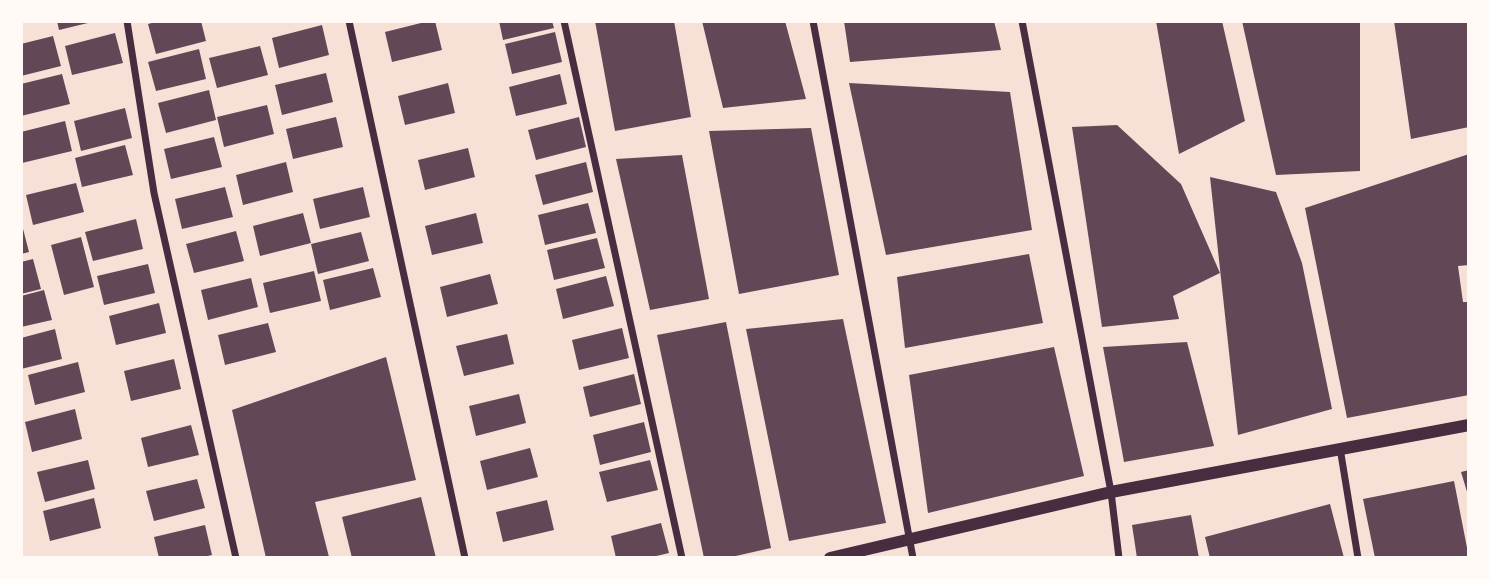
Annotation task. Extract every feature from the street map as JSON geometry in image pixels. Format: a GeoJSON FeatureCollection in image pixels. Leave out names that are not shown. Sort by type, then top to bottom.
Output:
{"type":"FeatureCollection","features":[{"type":"Feature","properties":{"kind":"street"},"geometry":{"type":"LineString","coordinates":[[127,21],[155,193],[236,558]]}},
{"type":"Feature","properties":{"kind":"street"},"geometry":{"type":"LineString","coordinates":[[349,21],[465,558]]}},
{"type":"Feature","properties":{"kind":"street"},"geometry":{"type":"LineString","coordinates":[[565,21],[682,558]]}},
{"type":"Feature","properties":{"kind":"street"},"geometry":{"type":"LineString","coordinates":[[813,21],[913,558]]}},
{"type":"Feature","properties":{"kind":"street"},"geometry":{"type":"LineString","coordinates":[[1022,21],[1111,492],[1119,558]]}},
{"type":"Feature","properties":{"kind":"street"},"geometry":{"type":"LineString","coordinates":[[830,558],[1111,492],[1469,425]]}},
{"type":"Feature","properties":{"kind":"street"},"geometry":{"type":"LineString","coordinates":[[1339,448],[1358,558]]}},
{"type":"Feature","properties":{"kind":"building"},"geometry":{"type":"Polygon","coordinates":[[[57,21],[91,21],[92,22],[59,30],[57,21]]]}},
{"type":"Feature","properties":{"kind":"building"},"geometry":{"type":"Polygon","coordinates":[[[159,21],[201,21],[206,41],[156,54],[148,24],[159,21]]]}},
{"type":"Feature","properties":{"kind":"building"},"geometry":{"type":"Polygon","coordinates":[[[435,21],[442,50],[392,62],[385,32],[435,21]]]}},
{"type":"Feature","properties":{"kind":"building"},"geometry":{"type":"Polygon","coordinates":[[[499,21],[552,21],[554,28],[503,40],[499,21]]]}},
{"type":"Feature","properties":{"kind":"building"},"geometry":{"type":"Polygon","coordinates":[[[595,21],[674,21],[691,117],[615,131],[595,21]]]}},
{"type":"Feature","properties":{"kind":"building"},"geometry":{"type":"Polygon","coordinates":[[[702,21],[785,21],[806,99],[723,108],[702,21]]]}},
{"type":"Feature","properties":{"kind":"building"},"geometry":{"type":"Polygon","coordinates":[[[844,21],[994,21],[1001,50],[850,62],[844,21]]]}},
{"type":"Feature","properties":{"kind":"building"},"geometry":{"type":"Polygon","coordinates":[[[1156,21],[1222,21],[1245,121],[1179,154],[1156,21]]]}},
{"type":"Feature","properties":{"kind":"building"},"geometry":{"type":"Polygon","coordinates":[[[1242,21],[1360,21],[1360,171],[1276,175],[1242,21]]]}},
{"type":"Feature","properties":{"kind":"building"},"geometry":{"type":"Polygon","coordinates":[[[1394,21],[1469,21],[1469,127],[1411,139],[1394,21]]]}},
{"type":"Feature","properties":{"kind":"building"},"geometry":{"type":"Polygon","coordinates":[[[322,25],[329,55],[279,68],[272,38],[322,25]]]}},
{"type":"Feature","properties":{"kind":"building"},"geometry":{"type":"Polygon","coordinates":[[[555,32],[562,62],[512,74],[505,44],[555,32]]]}},
{"type":"Feature","properties":{"kind":"building"},"geometry":{"type":"Polygon","coordinates":[[[115,33],[123,63],[72,75],[65,46],[115,33]]]}},
{"type":"Feature","properties":{"kind":"building"},"geometry":{"type":"Polygon","coordinates":[[[53,36],[61,66],[21,76],[21,44],[53,36]]]}},
{"type":"Feature","properties":{"kind":"building"},"geometry":{"type":"Polygon","coordinates":[[[260,46],[268,75],[217,88],[209,58],[260,46]]]}},
{"type":"Feature","properties":{"kind":"building"},"geometry":{"type":"Polygon","coordinates":[[[199,49],[206,79],[156,91],[148,62],[199,49]]]}},
{"type":"Feature","properties":{"kind":"building"},"geometry":{"type":"Polygon","coordinates":[[[326,73],[333,102],[282,115],[275,85],[326,73]]]}},
{"type":"Feature","properties":{"kind":"building"},"geometry":{"type":"Polygon","coordinates":[[[62,74],[70,104],[21,116],[21,84],[62,74]]]}},
{"type":"Feature","properties":{"kind":"building"},"geometry":{"type":"Polygon","coordinates":[[[560,74],[567,104],[516,116],[509,87],[560,74]]]}},
{"type":"Feature","properties":{"kind":"building"},"geometry":{"type":"Polygon","coordinates":[[[448,83],[455,113],[405,125],[398,96],[448,83]]]}},
{"type":"Feature","properties":{"kind":"building"},"geometry":{"type":"Polygon","coordinates":[[[849,83],[1010,92],[1032,230],[886,255],[849,83]]]}},
{"type":"Feature","properties":{"kind":"building"},"geometry":{"type":"Polygon","coordinates":[[[209,90],[216,120],[166,133],[158,103],[209,90]]]}},
{"type":"Feature","properties":{"kind":"building"},"geometry":{"type":"Polygon","coordinates":[[[267,105],[274,134],[224,147],[217,117],[267,105]]]}},
{"type":"Feature","properties":{"kind":"building"},"geometry":{"type":"Polygon","coordinates":[[[125,108],[132,138],[81,151],[74,121],[125,108]]]}},
{"type":"Feature","properties":{"kind":"building"},"geometry":{"type":"Polygon","coordinates":[[[336,117],[343,147],[293,159],[286,129],[336,117]]]}},
{"type":"Feature","properties":{"kind":"building"},"geometry":{"type":"Polygon","coordinates":[[[579,117],[586,147],[536,160],[528,130],[579,117]]]}},
{"type":"Feature","properties":{"kind":"building"},"geometry":{"type":"Polygon","coordinates":[[[65,121],[72,151],[22,163],[21,132],[65,121]]]}},
{"type":"Feature","properties":{"kind":"building"},"geometry":{"type":"Polygon","coordinates":[[[1117,125],[1181,184],[1220,273],[1173,296],[1179,319],[1102,327],[1072,127],[1117,125]]]}},
{"type":"Feature","properties":{"kind":"building"},"geometry":{"type":"Polygon","coordinates":[[[811,128],[839,275],[739,294],[709,131],[811,128]]]}},
{"type":"Feature","properties":{"kind":"building"},"geometry":{"type":"Polygon","coordinates":[[[214,137],[222,167],[171,179],[164,149],[214,137]]]}},
{"type":"Feature","properties":{"kind":"building"},"geometry":{"type":"Polygon","coordinates":[[[125,145],[133,175],[82,187],[75,158],[125,145]]]}},
{"type":"Feature","properties":{"kind":"building"},"geometry":{"type":"Polygon","coordinates":[[[468,148],[475,177],[425,190],[418,160],[468,148]]]}},
{"type":"Feature","properties":{"kind":"building"},"geometry":{"type":"Polygon","coordinates":[[[1469,154],[1469,265],[1458,266],[1463,302],[1469,302],[1469,395],[1347,418],[1305,208],[1469,154]]]}},
{"type":"Feature","properties":{"kind":"building"},"geometry":{"type":"Polygon","coordinates":[[[682,155],[709,299],[650,310],[616,159],[682,155]]]}},
{"type":"Feature","properties":{"kind":"building"},"geometry":{"type":"Polygon","coordinates":[[[286,162],[293,192],[243,205],[236,175],[286,162]]]}},
{"type":"Feature","properties":{"kind":"building"},"geometry":{"type":"Polygon","coordinates":[[[586,162],[593,192],[543,205],[535,175],[586,162]]]}},
{"type":"Feature","properties":{"kind":"building"},"geometry":{"type":"Polygon","coordinates":[[[1210,177],[1276,192],[1302,263],[1332,409],[1238,435],[1210,177]]]}},
{"type":"Feature","properties":{"kind":"building"},"geometry":{"type":"Polygon","coordinates":[[[76,183],[84,212],[33,225],[26,195],[76,183]]]}},
{"type":"Feature","properties":{"kind":"building"},"geometry":{"type":"Polygon","coordinates":[[[225,187],[233,217],[182,229],[175,199],[225,187]]]}},
{"type":"Feature","properties":{"kind":"building"},"geometry":{"type":"Polygon","coordinates":[[[363,187],[370,217],[320,229],[313,199],[363,187]]]}},
{"type":"Feature","properties":{"kind":"building"},"geometry":{"type":"Polygon","coordinates":[[[588,203],[596,233],[545,245],[538,215],[588,203]]]}},
{"type":"Feature","properties":{"kind":"building"},"geometry":{"type":"Polygon","coordinates":[[[303,213],[311,243],[260,256],[253,226],[303,213]]]}},
{"type":"Feature","properties":{"kind":"building"},"geometry":{"type":"Polygon","coordinates":[[[476,213],[483,243],[432,255],[425,226],[476,213]]]}},
{"type":"Feature","properties":{"kind":"building"},"geometry":{"type":"Polygon","coordinates":[[[136,219],[143,249],[93,261],[85,232],[136,219]]]}},
{"type":"Feature","properties":{"kind":"building"},"geometry":{"type":"Polygon","coordinates":[[[21,221],[29,252],[21,254],[21,221]]]}},
{"type":"Feature","properties":{"kind":"building"},"geometry":{"type":"Polygon","coordinates":[[[236,231],[244,261],[194,273],[186,244],[236,231]]]}},
{"type":"Feature","properties":{"kind":"building"},"geometry":{"type":"Polygon","coordinates":[[[361,232],[369,261],[318,274],[311,244],[361,232]]]}},
{"type":"Feature","properties":{"kind":"building"},"geometry":{"type":"Polygon","coordinates":[[[81,237],[94,287],[64,295],[51,245],[81,237]]]}},
{"type":"Feature","properties":{"kind":"building"},"geometry":{"type":"Polygon","coordinates":[[[597,238],[605,268],[554,280],[547,250],[597,238]]]}},
{"type":"Feature","properties":{"kind":"building"},"geometry":{"type":"Polygon","coordinates":[[[1029,254],[1043,323],[905,348],[897,277],[1029,254]]]}},
{"type":"Feature","properties":{"kind":"building"},"geometry":{"type":"Polygon","coordinates":[[[33,259],[41,289],[21,294],[21,262],[33,259]]]}},
{"type":"Feature","properties":{"kind":"building"},"geometry":{"type":"Polygon","coordinates":[[[148,264],[155,293],[104,305],[97,276],[148,264]]]}},
{"type":"Feature","properties":{"kind":"building"},"geometry":{"type":"Polygon","coordinates":[[[373,268],[381,297],[330,310],[323,280],[373,268]]]}},
{"type":"Feature","properties":{"kind":"building"},"geometry":{"type":"Polygon","coordinates":[[[314,271],[321,301],[270,313],[263,283],[314,271]]]}},
{"type":"Feature","properties":{"kind":"building"},"geometry":{"type":"Polygon","coordinates":[[[490,274],[498,304],[447,317],[440,287],[490,274]]]}},
{"type":"Feature","properties":{"kind":"building"},"geometry":{"type":"Polygon","coordinates":[[[606,276],[614,306],[563,319],[556,289],[606,276]]]}},
{"type":"Feature","properties":{"kind":"building"},"geometry":{"type":"Polygon","coordinates":[[[251,278],[258,307],[208,320],[201,290],[251,278]]]}},
{"type":"Feature","properties":{"kind":"building"},"geometry":{"type":"Polygon","coordinates":[[[44,290],[52,320],[21,327],[21,296],[44,290]]]}},
{"type":"Feature","properties":{"kind":"building"},"geometry":{"type":"Polygon","coordinates":[[[159,303],[166,333],[116,345],[109,316],[159,303]]]}},
{"type":"Feature","properties":{"kind":"building"},"geometry":{"type":"Polygon","coordinates":[[[843,319],[886,523],[789,541],[746,329],[843,319]]]}},
{"type":"Feature","properties":{"kind":"building"},"geometry":{"type":"Polygon","coordinates":[[[726,322],[771,548],[727,558],[704,558],[657,335],[726,322]]]}},
{"type":"Feature","properties":{"kind":"building"},"geometry":{"type":"Polygon","coordinates":[[[268,323],[276,352],[225,365],[218,335],[268,323]]]}},
{"type":"Feature","properties":{"kind":"building"},"geometry":{"type":"Polygon","coordinates":[[[622,328],[629,358],[579,370],[572,340],[622,328]]]}},
{"type":"Feature","properties":{"kind":"building"},"geometry":{"type":"Polygon","coordinates":[[[55,329],[62,359],[21,369],[21,338],[55,329]]]}},
{"type":"Feature","properties":{"kind":"building"},"geometry":{"type":"Polygon","coordinates":[[[507,334],[514,364],[464,376],[456,346],[507,334]]]}},
{"type":"Feature","properties":{"kind":"building"},"geometry":{"type":"Polygon","coordinates":[[[1187,342],[1214,446],[1124,462],[1103,347],[1187,342]]]}},
{"type":"Feature","properties":{"kind":"building"},"geometry":{"type":"Polygon","coordinates":[[[1054,347],[1084,476],[928,513],[909,375],[1054,347]]]}},
{"type":"Feature","properties":{"kind":"building"},"geometry":{"type":"Polygon","coordinates":[[[386,357],[416,480],[315,502],[329,557],[266,558],[232,410],[386,357]]]}},
{"type":"Feature","properties":{"kind":"building"},"geometry":{"type":"Polygon","coordinates":[[[174,359],[181,389],[131,401],[124,371],[174,359]]]}},
{"type":"Feature","properties":{"kind":"building"},"geometry":{"type":"Polygon","coordinates":[[[78,362],[85,392],[35,405],[28,375],[78,362]]]}},
{"type":"Feature","properties":{"kind":"building"},"geometry":{"type":"Polygon","coordinates":[[[634,374],[641,404],[590,417],[583,387],[634,374]]]}},
{"type":"Feature","properties":{"kind":"building"},"geometry":{"type":"Polygon","coordinates":[[[519,394],[526,423],[476,436],[469,406],[519,394]]]}},
{"type":"Feature","properties":{"kind":"building"},"geometry":{"type":"Polygon","coordinates":[[[75,409],[82,439],[32,452],[25,422],[75,409]]]}},
{"type":"Feature","properties":{"kind":"building"},"geometry":{"type":"Polygon","coordinates":[[[644,422],[651,452],[600,465],[593,435],[644,422]]]}},
{"type":"Feature","properties":{"kind":"building"},"geometry":{"type":"Polygon","coordinates":[[[191,425],[199,455],[148,467],[141,438],[191,425]]]}},
{"type":"Feature","properties":{"kind":"building"},"geometry":{"type":"Polygon","coordinates":[[[530,448],[538,477],[487,490],[480,461],[530,448]]]}},
{"type":"Feature","properties":{"kind":"building"},"geometry":{"type":"Polygon","coordinates":[[[88,460],[95,489],[45,502],[37,472],[88,460]]]}},
{"type":"Feature","properties":{"kind":"building"},"geometry":{"type":"Polygon","coordinates":[[[650,460],[658,490],[607,502],[599,472],[650,460]]]}},
{"type":"Feature","properties":{"kind":"building"},"geometry":{"type":"Polygon","coordinates":[[[1469,470],[1469,495],[1468,495],[1461,472],[1469,470]]]}},
{"type":"Feature","properties":{"kind":"building"},"geometry":{"type":"Polygon","coordinates":[[[197,479],[205,508],[154,521],[146,491],[197,479]]]}},
{"type":"Feature","properties":{"kind":"building"},"geometry":{"type":"Polygon","coordinates":[[[1454,481],[1469,558],[1375,558],[1363,499],[1454,481]]]}},
{"type":"Feature","properties":{"kind":"building"},"geometry":{"type":"Polygon","coordinates":[[[421,497],[436,558],[352,558],[342,517],[421,497]]]}},
{"type":"Feature","properties":{"kind":"building"},"geometry":{"type":"Polygon","coordinates":[[[94,498],[101,528],[50,541],[43,511],[94,498]]]}},
{"type":"Feature","properties":{"kind":"building"},"geometry":{"type":"Polygon","coordinates":[[[547,500],[554,530],[503,542],[496,512],[547,500]]]}},
{"type":"Feature","properties":{"kind":"building"},"geometry":{"type":"Polygon","coordinates":[[[1330,504],[1344,558],[1210,558],[1205,537],[1330,504]]]}},
{"type":"Feature","properties":{"kind":"building"},"geometry":{"type":"Polygon","coordinates":[[[1191,515],[1199,558],[1137,558],[1132,525],[1191,515]]]}},
{"type":"Feature","properties":{"kind":"building"},"geometry":{"type":"Polygon","coordinates":[[[661,523],[669,553],[648,558],[616,558],[611,536],[661,523]]]}},
{"type":"Feature","properties":{"kind":"building"},"geometry":{"type":"Polygon","coordinates":[[[205,525],[212,555],[199,558],[159,558],[154,537],[205,525]]]}}]}
